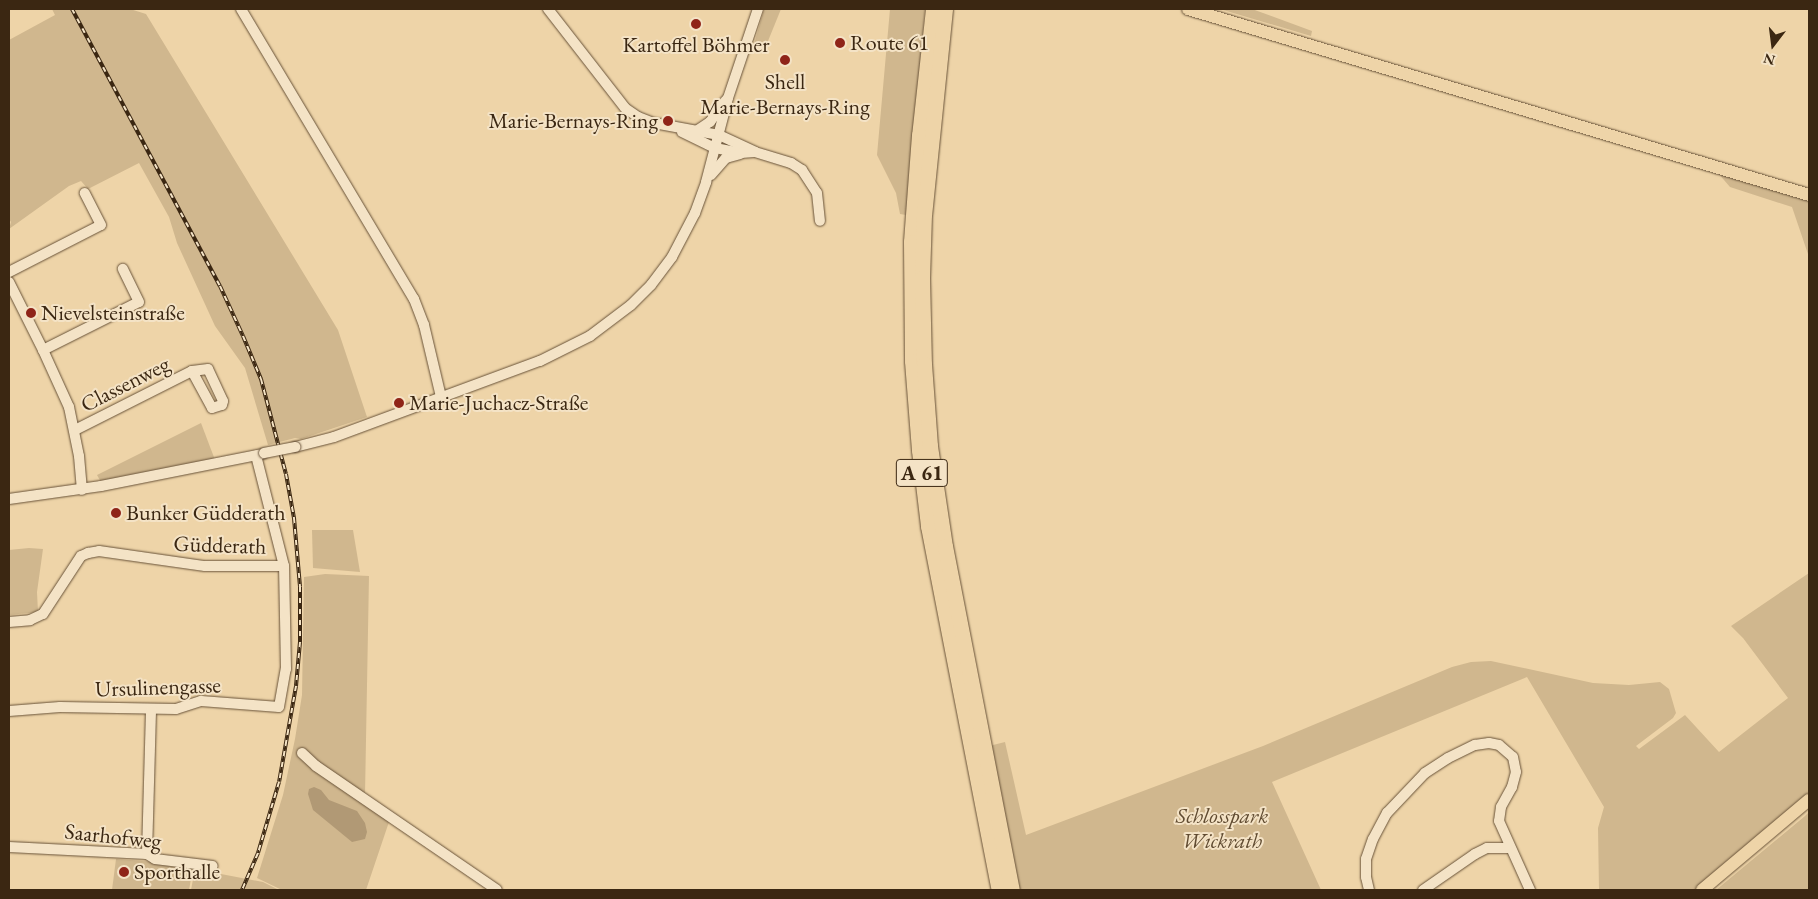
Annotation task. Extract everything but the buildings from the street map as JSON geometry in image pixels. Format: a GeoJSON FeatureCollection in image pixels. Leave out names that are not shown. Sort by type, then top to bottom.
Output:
{"type":"FeatureCollection","features":[{"type":"Feature","properties":{"kind":"highway","name":"A 61"},"geometry":{"type":"LineString","coordinates":[[933,9],[919,136],[911,242],[913,371],[919,450],[928,526],[999,890]]}},
{"type":"Feature","properties":{"kind":"highway","name":"A 61"},"geometry":{"type":"LineString","coordinates":[[945,9],[924,214],[922,278],[924,364],[930,446],[945,546],[1012,890]]}},
{"type":"Feature","properties":{"kind":"main road"},"geometry":{"type":"LineString","coordinates":[[1188,9],[1809,195]]}},
{"type":"Feature","properties":{"kind":"main road"},"geometry":{"type":"LineString","coordinates":[[1702,890],[1809,800]]}},
{"type":"Feature","properties":{"kind":"street"},"geometry":{"type":"LineString","coordinates":[[241,9],[414,299],[424,325],[442,397]]}},
{"type":"Feature","properties":{"kind":"street"},"geometry":{"type":"LineString","coordinates":[[548,9],[625,108],[648,121],[677,129],[719,135],[755,152],[791,163],[802,170],[818,193],[820,221]]}},
{"type":"Feature","properties":{"kind":"street"},"geometry":{"type":"LineString","coordinates":[[9,499],[82,490],[295,447],[334,437],[540,361],[571,347],[620,316],[651,285],[672,257],[695,213],[706,182],[728,98],[758,9]]}},
{"type":"Feature","properties":{"kind":"street"},"geometry":{"type":"LineString","coordinates":[[696,132],[710,122],[728,98]]}},
{"type":"Feature","properties":{"kind":"street"},"geometry":{"type":"LineString","coordinates":[[677,129],[715,148],[741,153]]}},
{"type":"Feature","properties":{"kind":"street"},"geometry":{"type":"LineString","coordinates":[[706,182],[726,158],[741,153],[755,152]]}},
{"type":"Feature","properties":{"kind":"street"},"geometry":{"type":"LineString","coordinates":[[9,272],[101,225],[85,194]]}},
{"type":"Feature","properties":{"kind":"street"},"geometry":{"type":"LineString","coordinates":[[43,350],[139,302],[123,269]]}},
{"type":"Feature","properties":{"kind":"street"},"geometry":{"type":"LineString","coordinates":[[9,282],[69,407],[75,430],[82,490]]}},
{"type":"Feature","properties":{"kind":"street","name":"Classenweg"},"geometry":{"type":"LineString","coordinates":[[75,430],[192,371]]}},
{"type":"Feature","properties":{"kind":"street","name":"Güdderath"},"geometry":{"type":"LineString","coordinates":[[260,454],[284,566],[286,669],[279,707]]}},
{"type":"Feature","properties":{"kind":"street","name":"Güdderath"},"geometry":{"type":"LineString","coordinates":[[9,622],[30,620],[42,614],[81,556],[99,550],[205,566],[284,566]]}},
{"type":"Feature","properties":{"kind":"street","name":"Ursulinengasse"},"geometry":{"type":"LineString","coordinates":[[9,711],[60,708],[176,709],[201,701],[279,707]]}},
{"type":"Feature","properties":{"kind":"street"},"geometry":{"type":"LineString","coordinates":[[147,854],[151,710]]}},
{"type":"Feature","properties":{"kind":"street"},"geometry":{"type":"LineString","coordinates":[[1369,890],[1366,876],[1366,859],[1372,839],[1387,812],[1425,773],[1448,758],[1475,745],[1489,743],[1499,745],[1513,758],[1516,772],[1512,787],[1501,807],[1498,821],[1530,890]]}},
{"type":"Feature","properties":{"kind":"street"},"geometry":{"type":"LineString","coordinates":[[302,754],[316,766],[497,890]]}},
{"type":"Feature","properties":{"kind":"street","name":"Saarhofweg"},"geometry":{"type":"LineString","coordinates":[[9,846],[147,854],[155,859],[213,866]]}},
{"type":"Feature","properties":{"kind":"street"},"geometry":{"type":"LineString","coordinates":[[1423,890],[1475,854],[1487,848],[1509,848]]}},
{"type":"Feature","properties":{"kind":"green space"},"geometry":{"type":"Polygon","coordinates":[[[52,9],[130,9],[146,14],[338,330],[367,417],[301,439],[295,438],[268,445],[245,368],[215,326],[177,243],[169,217],[139,163],[88,189],[81,181],[69,186],[9,229],[11,222],[9,219],[9,40],[55,15],[52,9]]]}},
{"type":"Feature","properties":{"kind":"green space"},"geometry":{"type":"Polygon","coordinates":[[[764,9],[781,9],[766,46],[753,48],[764,9]]]}},
{"type":"Feature","properties":{"kind":"green space"},"geometry":{"type":"Polygon","coordinates":[[[890,9],[925,9],[906,215],[900,214],[896,193],[877,155],[890,9]]]}},
{"type":"Feature","properties":{"kind":"green space"},"geometry":{"type":"Polygon","coordinates":[[[1220,9],[1252,9],[1312,31],[1311,36],[1220,9]]]}},
{"type":"Feature","properties":{"kind":"green space"},"geometry":{"type":"Polygon","coordinates":[[[1718,173],[1809,201],[1809,257],[1792,207],[1730,187],[1718,173]]]}},
{"type":"Feature","properties":{"kind":"green space"},"geometry":{"type":"Polygon","coordinates":[[[201,423],[215,460],[101,482],[97,475],[201,423]]]}},
{"type":"Feature","properties":{"kind":"green space"},"geometry":{"type":"Polygon","coordinates":[[[312,530],[353,530],[360,572],[313,568],[312,530]]]}},
{"type":"Feature","properties":{"kind":"green space"},"geometry":{"type":"Polygon","coordinates":[[[43,549],[37,592],[38,612],[9,615],[9,550],[43,549]]]}},
{"type":"Feature","properties":{"kind":"green space","name":"Schlosspark Wickrath"},"geometry":{"type":"Polygon","coordinates":[[[1809,573],[1809,793],[1695,890],[1599,890],[1598,828],[1604,807],[1527,677],[1272,782],[1321,890],[1019,890],[1009,834],[989,746],[1005,742],[1026,835],[1263,746],[1452,667],[1471,662],[1491,661],[1593,683],[1629,685],[1660,682],[1669,689],[1676,713],[1673,718],[1636,746],[1639,749],[1685,715],[1719,752],[1788,698],[1743,638],[1731,626],[1809,573]]]}},
{"type":"Feature","properties":{"kind":"green space"},"geometry":{"type":"Polygon","coordinates":[[[325,574],[369,576],[365,795],[392,813],[366,890],[282,890],[257,878],[283,795],[302,695],[304,577],[325,574]]]}},
{"type":"Feature","properties":{"kind":"green space"},"geometry":{"type":"Polygon","coordinates":[[[1809,812],[1809,890],[1716,890],[1805,816],[1809,812]]]}},
{"type":"Feature","properties":{"kind":"green space"},"geometry":{"type":"Polygon","coordinates":[[[116,859],[155,862],[193,868],[189,890],[112,890],[116,859]]]}},
{"type":"Feature","properties":{"kind":"green space"},"geometry":{"type":"Polygon","coordinates":[[[195,869],[263,882],[279,890],[191,890],[195,869]]]}},
{"type":"Feature","properties":{"kind":"shaded area"},"geometry":{"type":"Polygon","coordinates":[[[314,787],[321,790],[329,800],[357,811],[365,823],[367,832],[365,839],[352,842],[313,810],[308,794],[309,789],[314,787]]]}},
{"type":"Feature","properties":{"kind":"railway"},"geometry":{"type":"LineString","coordinates":[[72,9],[220,286],[261,379],[286,474],[294,518],[300,587],[300,642],[296,686],[279,782],[258,853],[242,890]]}},
{"type":"Feature","properties":{"kind":"place","name":"Kartoffel Böhmer"},"geometry":{"type":"Point","coordinates":[696,24]}},
{"type":"Feature","properties":{"kind":"place","name":"Route 61"},"geometry":{"type":"Point","coordinates":[840,43]}},
{"type":"Feature","properties":{"kind":"place","name":"Shell Marie-Bernays-Ring"},"geometry":{"type":"Point","coordinates":[785,60]}},
{"type":"Feature","properties":{"kind":"place","name":"Marie-Bernays-Ring"},"geometry":{"type":"Point","coordinates":[668,121]}},
{"type":"Feature","properties":{"kind":"place","name":"Nievelsteinstraße"},"geometry":{"type":"Point","coordinates":[31,313]}},
{"type":"Feature","properties":{"kind":"place","name":"Marie-Juchacz-Straße"},"geometry":{"type":"Point","coordinates":[399,403]}},
{"type":"Feature","properties":{"kind":"place","name":"Bunker Güdderath"},"geometry":{"type":"Point","coordinates":[116,513]}},
{"type":"Feature","properties":{"kind":"place","name":"Sporthalle"},"geometry":{"type":"Point","coordinates":[124,872]}}]}
